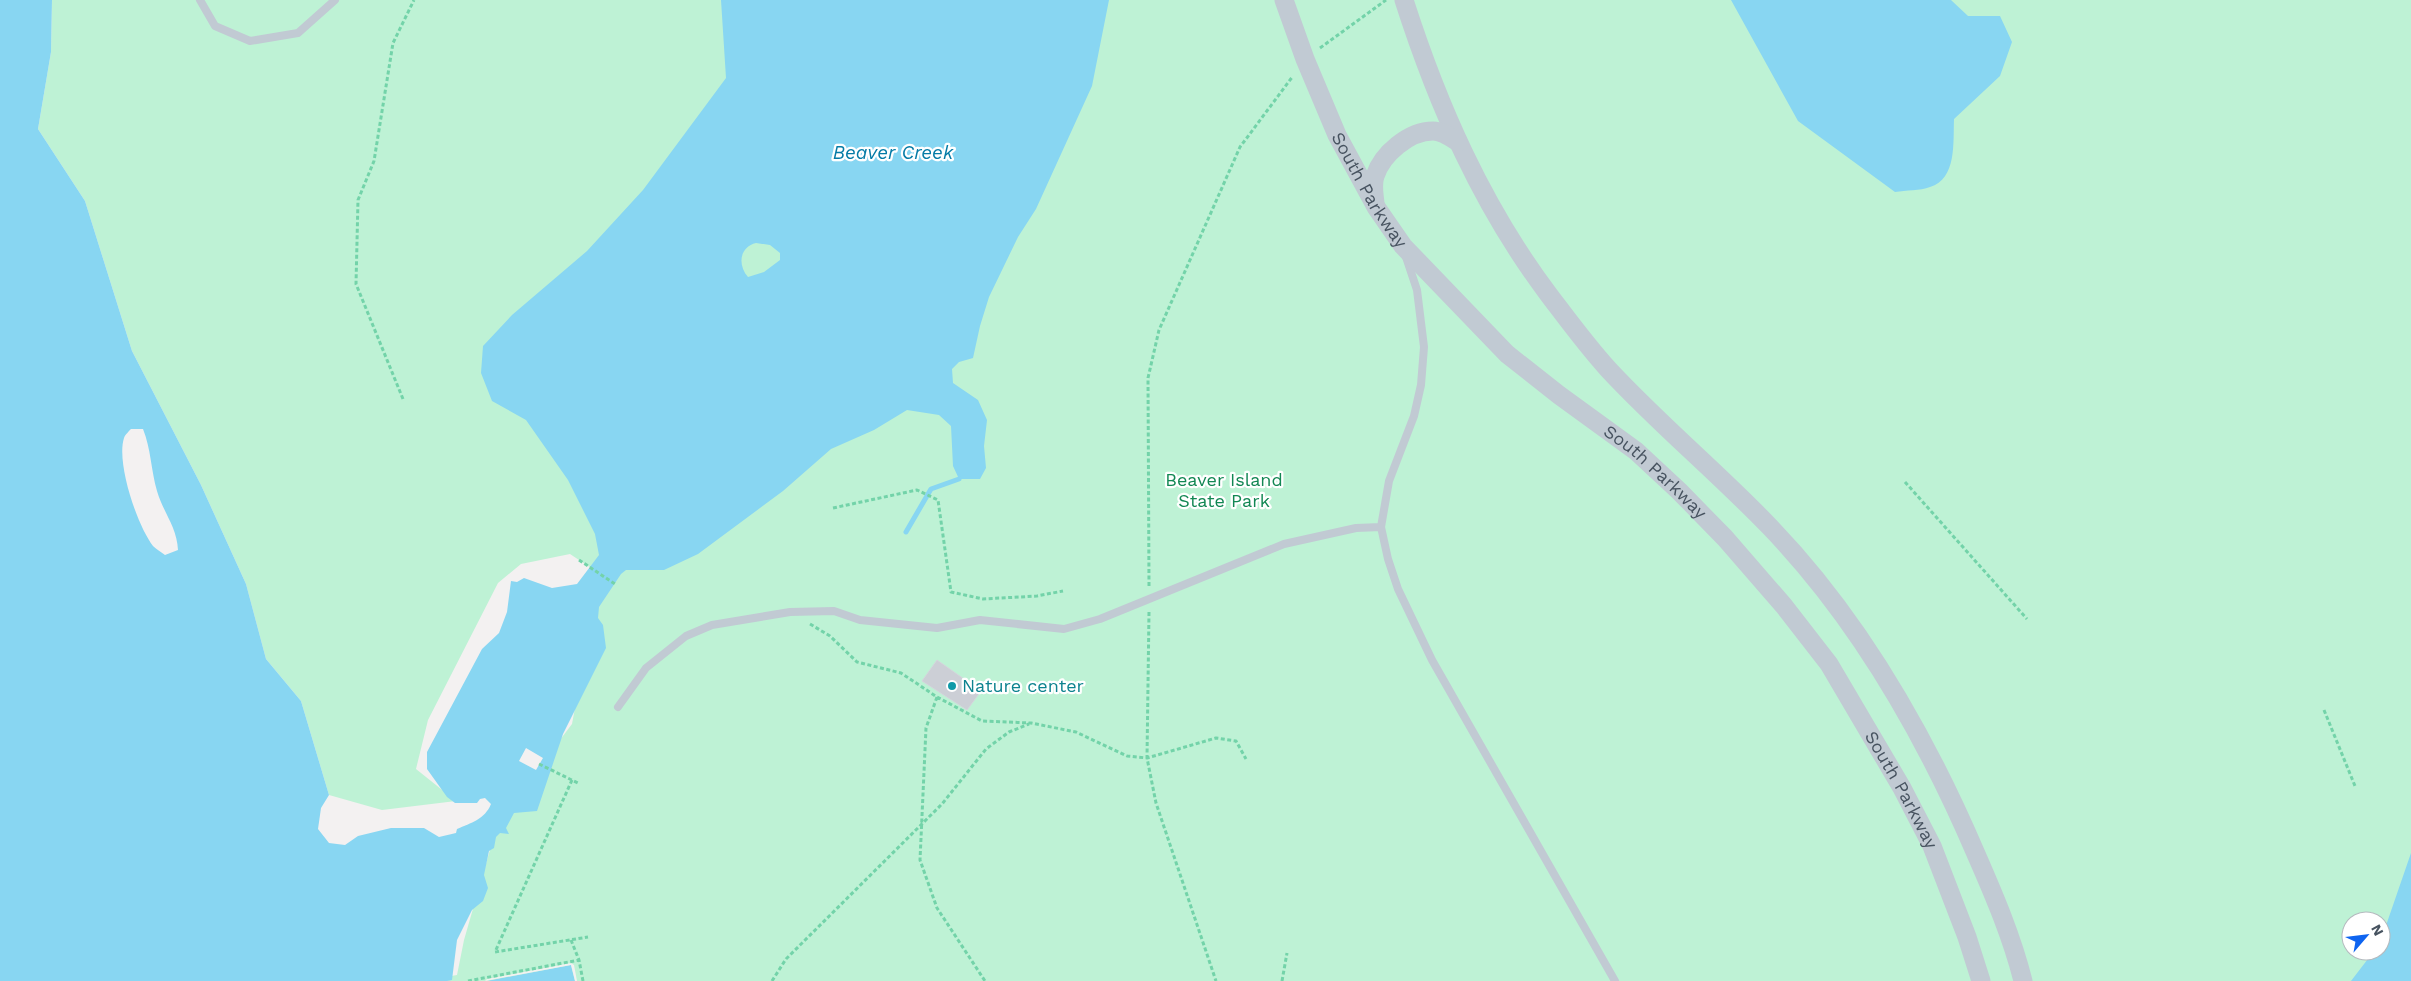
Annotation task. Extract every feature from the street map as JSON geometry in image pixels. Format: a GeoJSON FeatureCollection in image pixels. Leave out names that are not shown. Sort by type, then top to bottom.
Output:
{"type":"FeatureCollection","features":[{"type":"Feature","properties":{"kind":"street","name":"South Parkway"},"geometry":{"type":"LineString","coordinates":[[1284,0],[1305,59],[1336,135],[1376,207],[1403,246],[1507,354],[1559,395],[1636,451],[1679,491],[1725,538],[1784,606],[1829,664],[1902,788],[1932,846],[1967,937],[1981,981]]}},
{"type":"Feature","properties":{"kind":"street"},"geometry":{"type":"LineString","coordinates":[[1404,0],[1433,88],[1484,197],[1516,250],[1607,368],[1734,490],[1804,564],[1878,664],[1919,735],[1965,828],[2007,931],[2023,981]]}},
{"type":"Feature","properties":{"kind":"street"},"geometry":{"type":"LineString","coordinates":[[1376,207],[1373,189],[1375,176],[1384,159],[1395,148],[1408,139],[1433,131],[1458,142]]}},
{"type":"Feature","properties":{"kind":"lane"},"geometry":{"type":"LineString","coordinates":[[200,0],[215,26],[250,41],[298,32],[335,0]]}},
{"type":"Feature","properties":{"kind":"lane"},"geometry":{"type":"LineString","coordinates":[[1403,246],[1417,290],[1423,356],[1421,385],[1414,416],[1389,480],[1381,527],[1388,559],[1398,589],[1432,660],[1615,981]]}},
{"type":"Feature","properties":{"kind":"lane"},"geometry":{"type":"LineString","coordinates":[[618,707],[646,668],[686,636],[712,625],[790,612],[834,611],[860,620],[937,628],[980,620],[1064,629],[1100,619],[1284,544],[1356,528],[1381,527]]}},
{"type":"Feature","properties":{"kind":"path"},"geometry":{"type":"LineString","coordinates":[[403,399],[356,284],[358,200],[374,161],[393,43],[414,0]]}},
{"type":"Feature","properties":{"kind":"path"},"geometry":{"type":"LineString","coordinates":[[1216,981],[1156,802],[1147,758],[1150,598],[1148,378],[1159,330],[1240,147],[1305,59],[1386,0]]}},
{"type":"Feature","properties":{"kind":"path"},"geometry":{"type":"LineString","coordinates":[[1905,482],[2027,619]]}},
{"type":"Feature","properties":{"kind":"path"},"geometry":{"type":"LineString","coordinates":[[833,508],[916,490],[938,500],[950,592],[983,600],[1037,596],[1063,591]]}},
{"type":"Feature","properties":{"kind":"path"},"geometry":{"type":"LineString","coordinates":[[579,560],[615,584]]}},
{"type":"Feature","properties":{"kind":"path"},"geometry":{"type":"LineString","coordinates":[[790,612],[830,636],[858,662],[901,673],[937,697],[982,721],[1031,723],[1076,732],[1127,756],[1147,758],[1216,738],[1236,741],[1246,759]]}},
{"type":"Feature","properties":{"kind":"path"},"geometry":{"type":"LineString","coordinates":[[937,697],[926,728],[920,860],[937,908],[986,981]]}},
{"type":"Feature","properties":{"kind":"path"},"geometry":{"type":"LineString","coordinates":[[2324,710],[2355,786]]}},
{"type":"Feature","properties":{"kind":"path"},"geometry":{"type":"LineString","coordinates":[[772,981],[786,959],[942,804],[986,749],[1009,732],[1031,723]]}},
{"type":"Feature","properties":{"kind":"path"},"geometry":{"type":"LineString","coordinates":[[539,764],[578,783]]}},
{"type":"Feature","properties":{"kind":"path"},"geometry":{"type":"LineString","coordinates":[[572,780],[495,952],[588,937]]}},
{"type":"Feature","properties":{"kind":"path"},"geometry":{"type":"LineString","coordinates":[[571,940],[579,960],[583,981]]}},
{"type":"Feature","properties":{"kind":"path"},"geometry":{"type":"LineString","coordinates":[[1282,981],[1287,953]]}},
{"type":"Feature","properties":{"kind":"path"},"geometry":{"type":"LineString","coordinates":[[468,981],[579,960]]}},
{"type":"Feature","properties":{"kind":"green space","name":"Beaver Island State Park"},"geometry":{"type":"Polygon","coordinates":[[[52,0],[2411,0],[2411,981],[423,981],[457,975],[464,940],[498,822],[572,724],[600,574],[570,554],[521,564],[498,583],[428,720],[416,769],[456,801],[382,810],[329,795],[301,701],[266,659],[246,584],[201,485],[132,351],[85,201],[38,129],[51,52],[52,0]]]}},
{"type":"Feature","properties":{"kind":"water","name":"Beaver Creek"},"geometry":{"type":"Polygon","coordinates":[[[0,0],[52,0],[51,52],[38,129],[85,201],[132,351],[201,485],[246,584],[266,659],[301,701],[329,795],[321,808],[318,829],[329,843],[345,845],[358,836],[391,828],[424,828],[439,837],[456,833],[457,829],[481,817],[491,804],[485,798],[480,799],[477,803],[455,803],[447,797],[427,769],[427,752],[482,649],[499,633],[507,612],[511,581],[517,582],[524,578],[552,588],[577,584],[599,555],[595,534],[568,480],[526,420],[492,401],[481,373],[483,346],[512,315],[587,251],[643,190],[726,78],[721,0],[1109,0],[1092,86],[1036,209],[1018,237],[989,297],[973,358],[959,362],[952,369],[953,383],[978,400],[987,420],[984,446],[986,468],[980,479],[959,479],[953,466],[951,426],[939,415],[907,410],[874,430],[831,449],[783,491],[698,554],[664,570],[626,570],[621,574],[599,607],[598,618],[603,625],[606,648],[563,734],[537,811],[514,813],[506,828],[509,834],[500,833],[496,837],[494,848],[489,851],[484,875],[488,888],[483,901],[472,910],[457,940],[452,980],[0,981],[0,0]],[[756,243],[746,248],[742,257],[742,267],[748,277],[764,272],[780,260],[780,253],[770,245],[756,243]],[[131,429],[125,437],[122,449],[125,478],[135,509],[147,536],[153,546],[165,555],[178,550],[175,534],[157,491],[148,444],[143,429],[131,429]]]}},
{"type":"Feature","properties":{"kind":"water"},"geometry":{"type":"Polygon","coordinates":[[[1731,0],[1951,0],[1968,16],[2000,16],[2012,42],[2000,76],[1954,119],[1952,159],[1945,176],[1939,183],[1930,187],[1895,192],[1798,121],[1731,0]]]}},
{"type":"Feature","properties":{"kind":"water"},"geometry":{"type":"Polygon","coordinates":[[[2411,853],[2411,981],[2351,981],[2366,961],[2391,961],[2391,911],[2411,853]]]}},
{"type":"Feature","properties":{"kind":"water"},"geometry":{"type":"Polygon","coordinates":[[[571,965],[575,981],[487,981],[571,965]]]}},
{"type":"Feature","properties":{"kind":"pier"},"geometry":{"type":"Polygon","coordinates":[[[526,748],[543,758],[536,770],[519,761],[526,748]]]}},
{"type":"Feature","properties":{"kind":"pier"},"geometry":{"type":"Polygon","coordinates":[[[571,963],[574,965],[577,981],[575,981],[571,965],[485,981],[487,979],[571,963]]]}},
{"type":"Feature","properties":{"kind":"building","name":"Nature center"},"geometry":{"type":"Polygon","coordinates":[[[937,660],[981,691],[967,710],[922,681],[937,660]]]}},
{"type":"Feature","properties":{"kind":"waterway"},"geometry":{"type":"LineString","coordinates":[[906,532],[931,489],[959,479]]}},
{"type":"Feature","properties":{"kind":"place","name":"Nature center"},"geometry":{"type":"Point","coordinates":[952,686]}}]}
